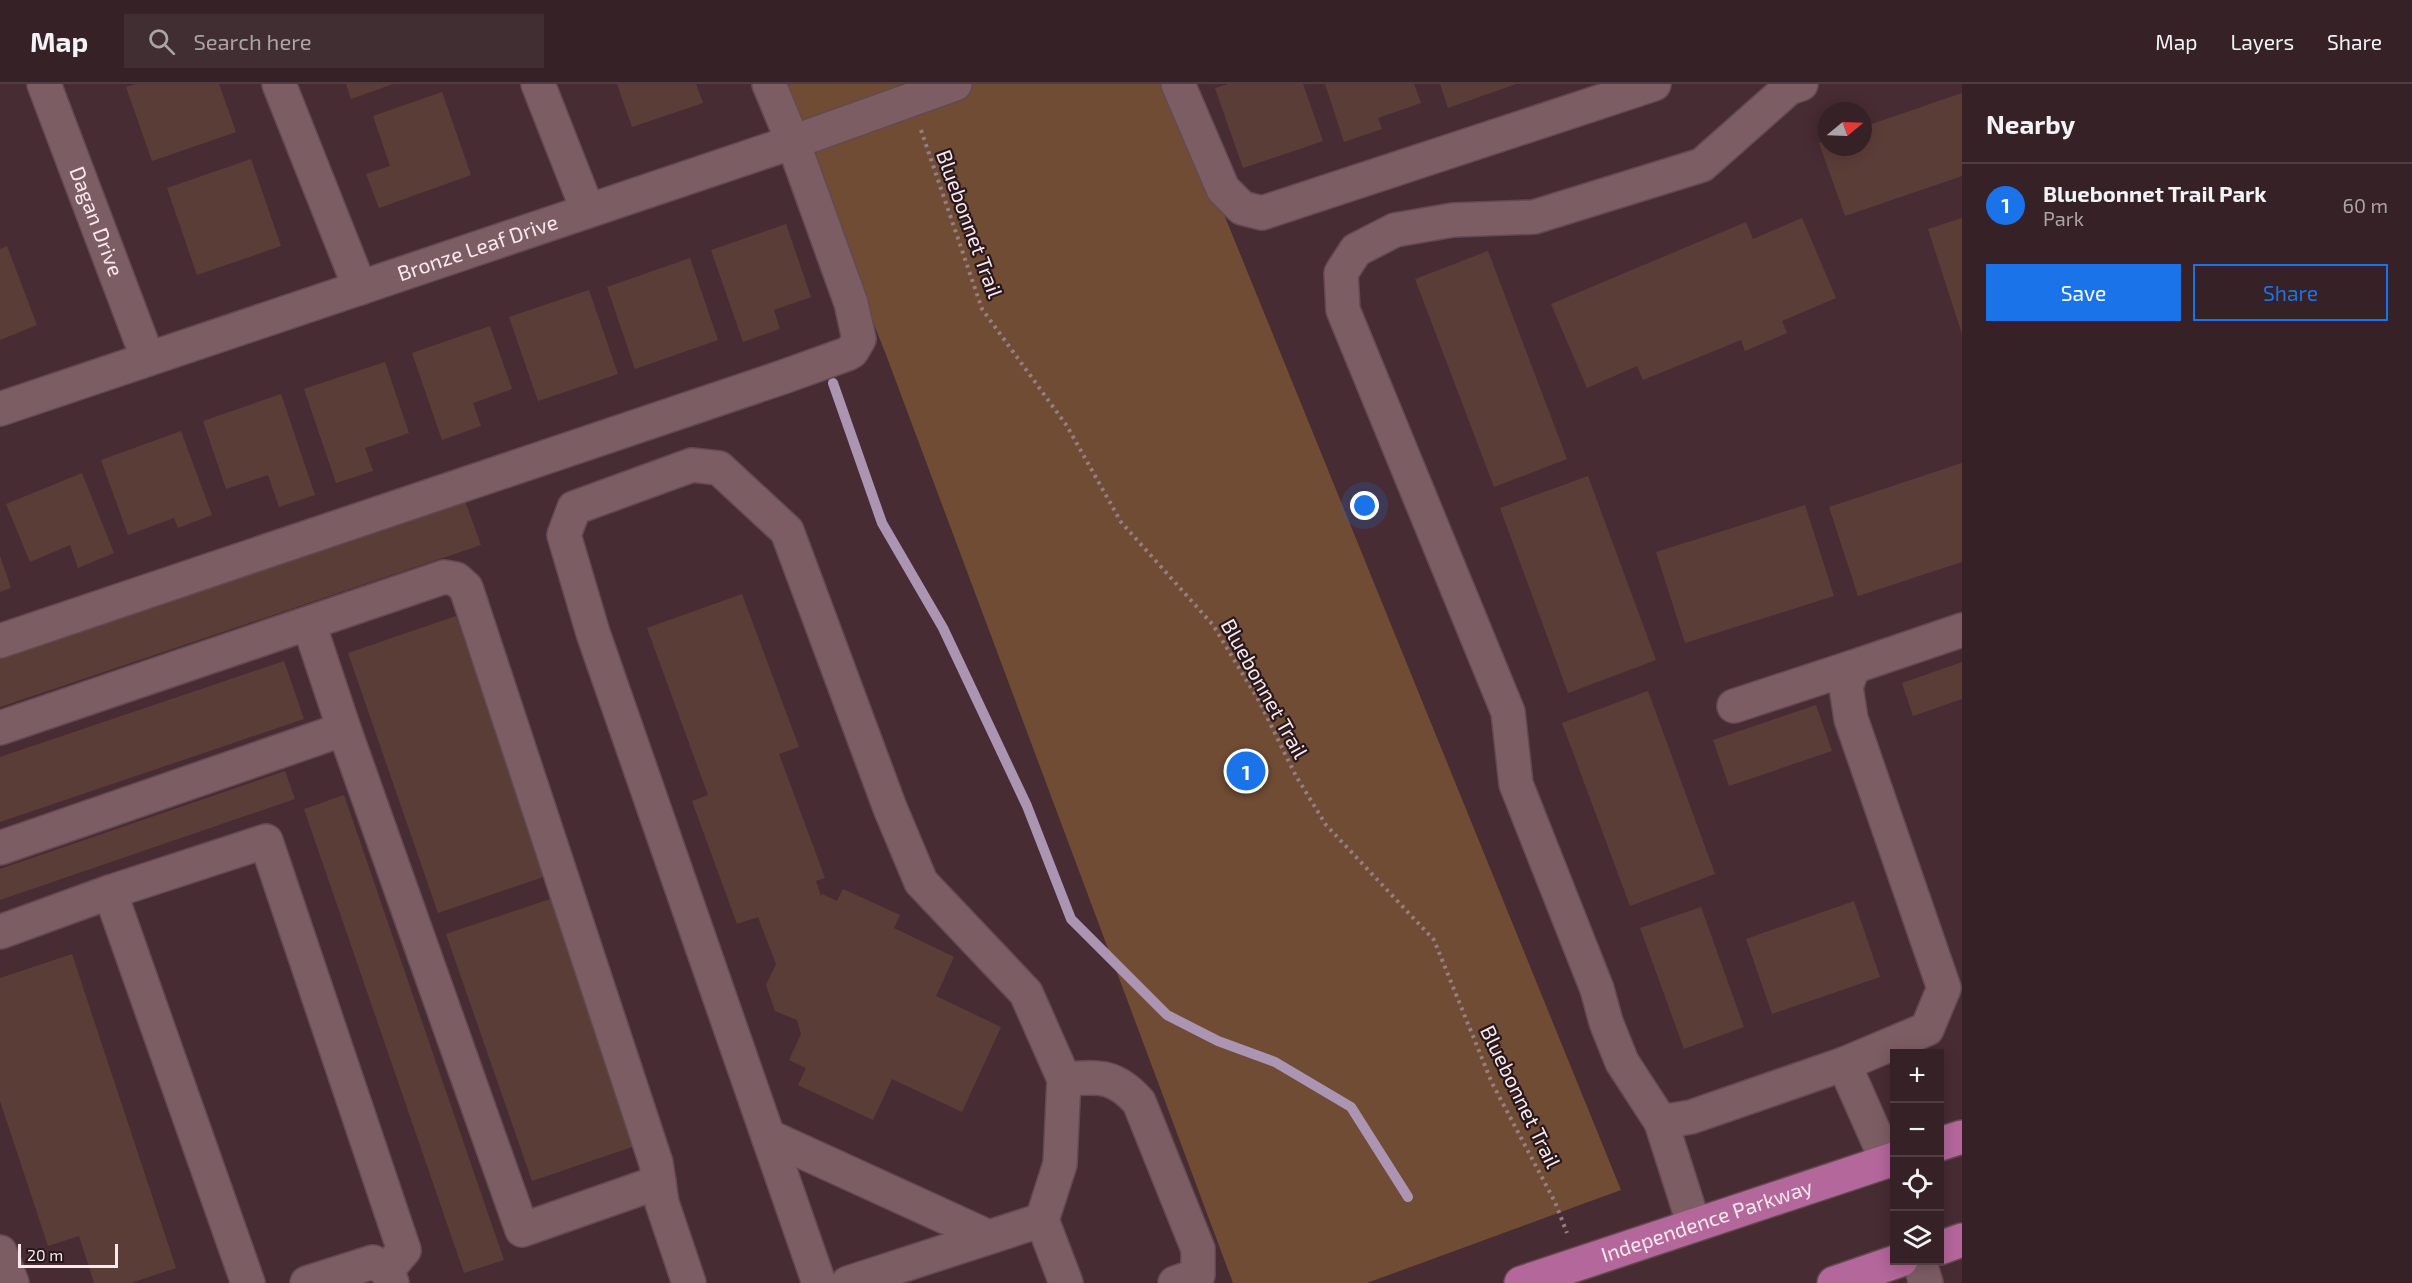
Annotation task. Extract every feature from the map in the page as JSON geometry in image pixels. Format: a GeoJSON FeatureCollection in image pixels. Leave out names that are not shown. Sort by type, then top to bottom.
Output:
{"type":"FeatureCollection","features":[{"type":"Feature","properties":{"kind":"main road"},"geometry":{"type":"LineString","coordinates":[[1944,1143],[1962,1137]]}},
{"type":"Feature","properties":{"kind":"main road","name":"Independence Parkway"},"geometry":{"type":"LineString","coordinates":[[1521,1283],[1695,1225],[1890,1169]]}},
{"type":"Feature","properties":{"kind":"main road"},"geometry":{"type":"LineString","coordinates":[[1944,1247],[1962,1240]]}},
{"type":"Feature","properties":{"kind":"main road"},"geometry":{"type":"LineString","coordinates":[[1834,1283],[1890,1264]]}},
{"type":"Feature","properties":{"kind":"street","name":"Dagan Drive"},"geometry":{"type":"LineString","coordinates":[[44,84],[148,359]]}},
{"type":"Feature","properties":{"kind":"street"},"geometry":{"type":"LineString","coordinates":[[279,84],[360,288]]}},
{"type":"Feature","properties":{"kind":"street"},"geometry":{"type":"LineString","coordinates":[[538,84],[588,211]]}},
{"type":"Feature","properties":{"kind":"street"},"geometry":{"type":"LineString","coordinates":[[0,641],[627,430],[852,351],[859,339],[857,324],[769,84]]}},
{"type":"Feature","properties":{"kind":"street","name":"Bronze Leaf Drive"},"geometry":{"type":"LineString","coordinates":[[0,409],[792,142],[955,84]]}},
{"type":"Feature","properties":{"kind":"street"},"geometry":{"type":"LineString","coordinates":[[1178,84],[1222,189],[1242,208],[1263,213],[1654,84]]}},
{"type":"Feature","properties":{"kind":"street"},"geometry":{"type":"LineString","coordinates":[[1695,1225],[1661,1122],[1622,1062],[1606,1022],[1597,989],[1516,783],[1510,748],[1508,712],[1343,310],[1341,273],[1356,250],[1395,230],[1453,220],[1534,217],[1702,165],[1789,88],[1801,84]]}},
{"type":"Feature","properties":{"kind":"street"},"geometry":{"type":"LineString","coordinates":[[819,1283],[593,633],[564,535],[574,507],[692,465],[719,468],[788,531],[890,808],[921,882],[1026,993],[1064,1079],[1060,1164],[1042,1220],[1066,1283]]}},
{"type":"Feature","properties":{"kind":"street"},"geometry":{"type":"LineString","coordinates":[[0,728],[444,577],[456,579],[466,588],[656,1163],[662,1203],[690,1283]]}},
{"type":"Feature","properties":{"kind":"street"},"geometry":{"type":"LineString","coordinates":[[309,624],[522,1230],[659,1182]]}},
{"type":"Feature","properties":{"kind":"street"},"geometry":{"type":"LineString","coordinates":[[1734,706],[1962,630]]}},
{"type":"Feature","properties":{"kind":"street"},"geometry":{"type":"LineString","coordinates":[[1661,1122],[1691,1117],[1844,1064],[1927,1029],[1944,988],[1851,719],[1846,687],[1853,667]]}},
{"type":"Feature","properties":{"kind":"street"},"geometry":{"type":"LineString","coordinates":[[0,848],[344,729]]}},
{"type":"Feature","properties":{"kind":"street"},"geometry":{"type":"LineString","coordinates":[[0,932],[110,892],[266,841],[404,1250],[389,1276],[373,1262],[306,1283]]}},
{"type":"Feature","properties":{"kind":"street"},"geometry":{"type":"LineString","coordinates":[[110,892],[248,1283]]}},
{"type":"Feature","properties":{"kind":"street"},"geometry":{"type":"LineString","coordinates":[[1844,1064],[1890,1164]]}},
{"type":"Feature","properties":{"kind":"street"},"geometry":{"type":"LineString","coordinates":[[1064,1079],[1099,1077],[1126,1088],[1139,1102],[1198,1249],[1198,1275],[1175,1283]]}},
{"type":"Feature","properties":{"kind":"street"},"geometry":{"type":"LineString","coordinates":[[768,1136],[989,1237]]}},
{"type":"Feature","properties":{"kind":"street"},"geometry":{"type":"LineString","coordinates":[[848,1283],[1042,1220]]}},
{"type":"Feature","properties":{"kind":"street"},"geometry":{"type":"LineString","coordinates":[[1921,1265],[1926,1283]]}},
{"type":"Feature","properties":{"kind":"path","name":"Bluebonnet Trail"},"geometry":{"type":"LineString","coordinates":[[919,124],[982,309],[1067,426],[1121,522],[1213,625],[1258,701],[1296,776],[1326,825],[1434,940],[1492,1083],[1555,1202],[1569,1238]]}},
{"type":"Feature","properties":{"kind":"shaded area"},"geometry":{"type":"Polygon","coordinates":[[[778,84],[1171,84],[1621,1190],[1367,1283],[1233,1283],[885,352],[778,84]]]}},
{"type":"Feature","properties":{"kind":"building"},"geometry":{"type":"Polygon","coordinates":[[[136,84],[219,84],[236,132],[152,161],[126,87],[136,84]]]}},
{"type":"Feature","properties":{"kind":"building"},"geometry":{"type":"Polygon","coordinates":[[[346,84],[393,84],[351,99],[346,84]]]}},
{"type":"Feature","properties":{"kind":"building"},"geometry":{"type":"Polygon","coordinates":[[[617,84],[696,84],[703,103],[632,127],[617,84]]]}},
{"type":"Feature","properties":{"kind":"building"},"geometry":{"type":"Polygon","coordinates":[[[1228,84],[1303,84],[1323,141],[1243,168],[1215,88],[1228,84]]]}},
{"type":"Feature","properties":{"kind":"building"},"geometry":{"type":"Polygon","coordinates":[[[1325,84],[1414,84],[1421,103],[1378,118],[1382,129],[1344,142],[1325,84]]]}},
{"type":"Feature","properties":{"kind":"building"},"geometry":{"type":"Polygon","coordinates":[[[1440,84],[1516,84],[1448,108],[1440,84]]]}},
{"type":"Feature","properties":{"kind":"building"},"geometry":{"type":"Polygon","coordinates":[[[442,92],[471,175],[379,208],[366,174],[390,166],[373,116],[442,92]]]}},
{"type":"Feature","properties":{"kind":"building"},"geometry":{"type":"Polygon","coordinates":[[[1962,93],[1962,176],[1845,216],[1824,156],[1872,156],[1872,124],[1962,93]]]}},
{"type":"Feature","properties":{"kind":"building"},"geometry":{"type":"Polygon","coordinates":[[[251,159],[281,246],[197,275],[167,188],[251,159]]]}},
{"type":"Feature","properties":{"kind":"building"},"geometry":{"type":"Polygon","coordinates":[[[1802,218],[1836,298],[1782,321],[1787,333],[1745,351],[1741,340],[1643,380],[1637,366],[1587,388],[1551,304],[1746,222],[1753,239],[1802,218]]]}},
{"type":"Feature","properties":{"kind":"building"},"geometry":{"type":"Polygon","coordinates":[[[1962,218],[1962,334],[1928,229],[1962,218]]]}},
{"type":"Feature","properties":{"kind":"building"},"geometry":{"type":"Polygon","coordinates":[[[786,224],[811,297],[774,310],[780,329],[743,342],[711,250],[786,224]]]}},
{"type":"Feature","properties":{"kind":"building"},"geometry":{"type":"Polygon","coordinates":[[[7,246],[37,325],[0,340],[0,249],[7,246]]]}},
{"type":"Feature","properties":{"kind":"building"},"geometry":{"type":"Polygon","coordinates":[[[1488,251],[1567,459],[1494,487],[1415,279],[1488,251]]]}},
{"type":"Feature","properties":{"kind":"building"},"geometry":{"type":"Polygon","coordinates":[[[690,258],[718,340],[635,369],[607,287],[690,258]]]}},
{"type":"Feature","properties":{"kind":"building"},"geometry":{"type":"Polygon","coordinates":[[[589,290],[618,374],[538,401],[509,317],[589,290]]]}},
{"type":"Feature","properties":{"kind":"building"},"geometry":{"type":"Polygon","coordinates":[[[490,326],[512,389],[473,403],[481,426],[442,440],[412,353],[490,326]]]}},
{"type":"Feature","properties":{"kind":"building"},"geometry":{"type":"Polygon","coordinates":[[[385,362],[409,433],[365,448],[373,471],[336,483],[304,389],[385,362]]]}},
{"type":"Feature","properties":{"kind":"building"},"geometry":{"type":"Polygon","coordinates":[[[281,394],[315,495],[279,507],[268,475],[226,489],[203,421],[281,394]]]}},
{"type":"Feature","properties":{"kind":"building"},"geometry":{"type":"Polygon","coordinates":[[[181,431],[212,515],[178,528],[174,518],[128,535],[101,460],[181,431]]]}},
{"type":"Feature","properties":{"kind":"building"},"geometry":{"type":"Polygon","coordinates":[[[1962,463],[1962,562],[1858,596],[1829,507],[1962,463]]]}},
{"type":"Feature","properties":{"kind":"building"},"geometry":{"type":"Polygon","coordinates":[[[82,473],[114,553],[78,568],[70,545],[30,562],[6,504],[82,473]]]}},
{"type":"Feature","properties":{"kind":"building"},"geometry":{"type":"Polygon","coordinates":[[[1588,476],[1656,660],[1568,693],[1500,508],[1588,476]]]}},
{"type":"Feature","properties":{"kind":"building"},"geometry":{"type":"Polygon","coordinates":[[[465,501],[481,545],[0,707],[0,658],[465,501]]]}},
{"type":"Feature","properties":{"kind":"building"},"geometry":{"type":"Polygon","coordinates":[[[1805,505],[1834,596],[1685,643],[1656,552],[1805,505]]]}},
{"type":"Feature","properties":{"kind":"building"},"geometry":{"type":"Polygon","coordinates":[[[0,556],[11,588],[0,592],[0,556]]]}},
{"type":"Feature","properties":{"kind":"building"},"geometry":{"type":"Polygon","coordinates":[[[742,594],[799,747],[779,754],[825,878],[816,881],[821,896],[822,894],[837,901],[843,889],[900,915],[894,928],[954,957],[936,996],[1001,1027],[962,1112],[892,1079],[873,1120],[798,1085],[806,1068],[789,1060],[801,1034],[797,1020],[775,1011],[766,985],[776,964],[758,917],[737,924],[692,801],[708,795],[647,628],[742,594]]]}},
{"type":"Feature","properties":{"kind":"building"},"geometry":{"type":"Polygon","coordinates":[[[456,616],[546,876],[438,913],[348,653],[456,616]]]}},
{"type":"Feature","properties":{"kind":"building"},"geometry":{"type":"Polygon","coordinates":[[[284,661],[304,719],[0,822],[0,757],[284,661]]]}},
{"type":"Feature","properties":{"kind":"building"},"geometry":{"type":"Polygon","coordinates":[[[1962,662],[1962,699],[1913,716],[1902,683],[1962,662]]]}},
{"type":"Feature","properties":{"kind":"building"},"geometry":{"type":"Polygon","coordinates":[[[1648,691],[1715,874],[1630,906],[1562,723],[1648,691]]]}},
{"type":"Feature","properties":{"kind":"building"},"geometry":{"type":"Polygon","coordinates":[[[1816,705],[1832,751],[1729,786],[1713,740],[1816,705]]]}},
{"type":"Feature","properties":{"kind":"building"},"geometry":{"type":"Polygon","coordinates":[[[285,771],[295,799],[0,900],[0,869],[285,771]]]}},
{"type":"Feature","properties":{"kind":"building"},"geometry":{"type":"Polygon","coordinates":[[[344,795],[504,1260],[464,1273],[304,809],[344,795]]]}},
{"type":"Feature","properties":{"kind":"building"},"geometry":{"type":"Polygon","coordinates":[[[553,898],[638,1145],[532,1181],[446,934],[553,898]]]}},
{"type":"Feature","properties":{"kind":"building"},"geometry":{"type":"Polygon","coordinates":[[[1854,901],[1880,977],[1772,1014],[1746,939],[1854,901]]]}},
{"type":"Feature","properties":{"kind":"building"},"geometry":{"type":"Polygon","coordinates":[[[1701,907],[1744,1027],[1684,1049],[1640,928],[1701,907]]]}},
{"type":"Feature","properties":{"kind":"building"},"geometry":{"type":"Polygon","coordinates":[[[72,954],[176,1268],[131,1283],[94,1283],[79,1236],[48,1246],[0,1101],[0,978],[72,954]]]}},
{"type":"Feature","properties":{"kind":"waterway"},"geometry":{"type":"LineString","coordinates":[[833,383],[882,523],[943,628],[1027,806],[1071,919],[1167,1015],[1218,1041],[1275,1062],[1351,1107],[1408,1197]]}},
{"type":"Feature","properties":{"kind":"place","name":"Bluebonnet Trail Park"},"geometry":{"type":"Point","coordinates":[1246,771]}}]}
